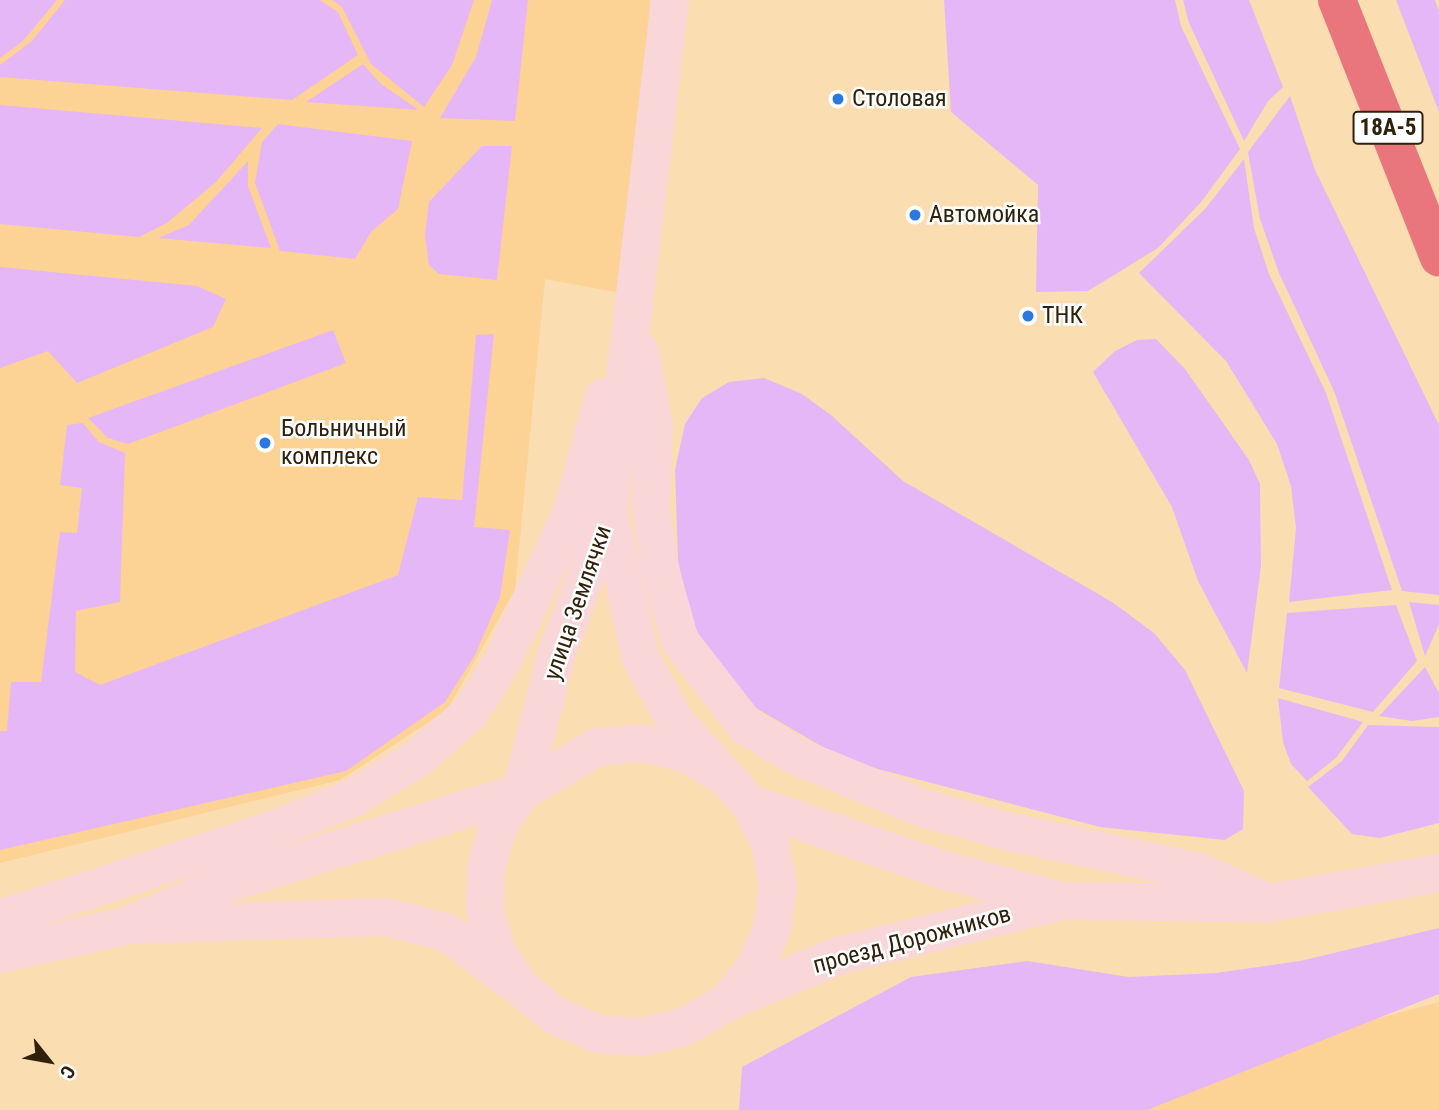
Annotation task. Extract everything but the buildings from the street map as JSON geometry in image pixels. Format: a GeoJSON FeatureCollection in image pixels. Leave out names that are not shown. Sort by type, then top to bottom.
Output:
{"type":"FeatureCollection","features":[{"type":"Feature","properties":{"kind":"highway","name":"18А-5"},"geometry":{"type":"LineString","coordinates":[[1337,0],[1439,257]]}},
{"type":"Feature","properties":{"kind":"main road","name":"улица Землячки"},"geometry":{"type":"LineString","coordinates":[[521,792],[556,656],[609,513],[670,0]]}},
{"type":"Feature","properties":{"kind":"main road"},"geometry":{"type":"LineString","coordinates":[[633,316],[654,427],[651,508],[660,570],[680,641],[747,727],[798,757],[925,809],[1010,832],[1200,872],[1269,903]]}},
{"type":"Feature","properties":{"kind":"main road"},"geometry":{"type":"LineString","coordinates":[[0,919],[266,832],[353,798],[418,758],[469,714],[534,600],[572,512],[603,400],[633,316]]}},
{"type":"Feature","properties":{"kind":"main road","name":"проезд Дорожников"},"geometry":{"type":"LineString","coordinates":[[609,513],[640,656],[675,721],[738,790],[947,871],[1063,901],[1269,903],[1439,873]]}},
{"type":"Feature","properties":{"kind":"main road"},"geometry":{"type":"LineString","coordinates":[[0,954],[130,925],[387,917],[448,933],[556,1016],[598,1034],[643,1037],[686,1026],[726,1003],[754,970],[772,929],[778,886],[771,843],[738,790],[686,753],[642,743],[597,747],[521,792],[220,885],[130,925]]}},
{"type":"Feature","properties":{"kind":"main road"},"geometry":{"type":"LineString","coordinates":[[521,792],[498,827],[486,868],[485,911],[498,951],[521,988]]}},
{"type":"Feature","properties":{"kind":"main road","name":"проезд Дорожников"},"geometry":{"type":"LineString","coordinates":[[726,1003],[838,956],[1063,901]]}},
{"type":"Feature","properties":{"kind":"shaded area","name":"Больничный комплекс"},"geometry":{"type":"Polygon","coordinates":[[[0,0],[670,0],[636,296],[545,279],[515,590],[447,710],[340,780],[0,863],[0,0]]]}},
{"type":"Feature","properties":{"kind":"shaded area"},"geometry":{"type":"Polygon","coordinates":[[[0,0],[57,0],[23,41],[0,58],[0,0]]]}},
{"type":"Feature","properties":{"kind":"shaded area"},"geometry":{"type":"Polygon","coordinates":[[[65,0],[320,0],[338,12],[358,55],[292,100],[0,77],[0,65],[32,41],[65,0]]]}},
{"type":"Feature","properties":{"kind":"shaded area"},"geometry":{"type":"Polygon","coordinates":[[[332,0],[474,0],[452,65],[424,107],[371,64],[342,7],[332,0]]]}},
{"type":"Feature","properties":{"kind":"shaded area"},"geometry":{"type":"Polygon","coordinates":[[[492,0],[528,0],[515,121],[440,118],[476,57],[492,0]]]}},
{"type":"Feature","properties":{"kind":"shaded area"},"geometry":{"type":"Polygon","coordinates":[[[944,0],[1175,0],[1181,26],[1240,149],[1202,201],[1158,248],[1088,291],[1036,292],[1038,185],[951,112],[944,0]]]}},
{"type":"Feature","properties":{"kind":"shaded area"},"geometry":{"type":"Polygon","coordinates":[[[1183,0],[1249,0],[1283,87],[1268,101],[1244,141],[1189,23],[1183,0]]]}},
{"type":"Feature","properties":{"kind":"shaded area"},"geometry":{"type":"Polygon","coordinates":[[[1396,0],[1435,0],[1439,11],[1439,112],[1396,0]]]}},
{"type":"Feature","properties":{"kind":"shaded area"},"geometry":{"type":"Polygon","coordinates":[[[363,64],[381,84],[419,110],[306,102],[363,64]]]}},
{"type":"Feature","properties":{"kind":"shaded area"},"geometry":{"type":"Polygon","coordinates":[[[1290,96],[1315,170],[1439,425],[1439,595],[1402,591],[1334,391],[1279,273],[1260,219],[1248,152],[1290,96]]]}},
{"type":"Feature","properties":{"kind":"shaded area"},"geometry":{"type":"Polygon","coordinates":[[[0,105],[262,128],[216,182],[167,223],[139,237],[0,224],[0,105]]]}},
{"type":"Feature","properties":{"kind":"shaded area"},"geometry":{"type":"Polygon","coordinates":[[[278,124],[412,141],[398,209],[371,232],[355,259],[280,251],[255,183],[262,142],[278,124]]]}},
{"type":"Feature","properties":{"kind":"shaded area"},"geometry":{"type":"Polygon","coordinates":[[[482,146],[512,146],[497,280],[439,274],[429,265],[425,235],[429,202],[482,146]]]}},
{"type":"Feature","properties":{"kind":"shaded area"},"geometry":{"type":"Polygon","coordinates":[[[1244,159],[1254,228],[1269,274],[1326,393],[1392,590],[1289,602],[1296,528],[1291,486],[1277,444],[1226,361],[1139,273],[1205,209],[1244,159]]]}},
{"type":"Feature","properties":{"kind":"shaded area"},"geometry":{"type":"Polygon","coordinates":[[[248,161],[248,186],[271,248],[158,238],[189,225],[248,161]]]}},
{"type":"Feature","properties":{"kind":"shaded area"},"geometry":{"type":"Polygon","coordinates":[[[0,267],[197,286],[226,299],[213,327],[77,383],[48,351],[0,368],[0,267]]]}},
{"type":"Feature","properties":{"kind":"shaded area"},"geometry":{"type":"Polygon","coordinates":[[[333,330],[346,363],[128,444],[108,438],[88,418],[333,330]]]}},
{"type":"Feature","properties":{"kind":"shaded area"},"geometry":{"type":"Polygon","coordinates":[[[494,334],[474,527],[510,530],[500,597],[475,655],[445,702],[346,771],[0,850],[0,731],[7,731],[11,682],[41,682],[60,532],[77,533],[82,488],[60,485],[67,425],[83,423],[99,442],[125,453],[120,602],[76,611],[75,672],[100,685],[398,575],[418,497],[462,500],[476,335],[494,334]]]}},
{"type":"Feature","properties":{"kind":"shaded area"},"geometry":{"type":"Polygon","coordinates":[[[1156,339],[1185,369],[1249,460],[1260,484],[1261,566],[1247,673],[1198,581],[1172,507],[1093,372],[1115,351],[1137,340],[1156,339]]]}},
{"type":"Feature","properties":{"kind":"shaded area"},"geometry":{"type":"Polygon","coordinates":[[[764,378],[802,394],[831,415],[903,481],[1112,602],[1154,633],[1185,670],[1244,791],[1243,829],[1225,840],[1100,827],[847,761],[747,703],[707,650],[691,620],[678,560],[675,470],[685,424],[702,398],[729,382],[764,378]]]}},
{"type":"Feature","properties":{"kind":"shaded area"},"geometry":{"type":"Polygon","coordinates":[[[1409,602],[1439,605],[1439,624],[1425,656],[1409,602]]]}},
{"type":"Feature","properties":{"kind":"shaded area"},"geometry":{"type":"Polygon","coordinates":[[[1396,605],[1417,661],[1373,712],[1279,688],[1287,613],[1396,605]]]}},
{"type":"Feature","properties":{"kind":"shaded area"},"geometry":{"type":"Polygon","coordinates":[[[1425,667],[1439,693],[1439,717],[1412,721],[1379,716],[1425,667]]]}},
{"type":"Feature","properties":{"kind":"shaded area"},"geometry":{"type":"Polygon","coordinates":[[[1278,698],[1363,722],[1336,758],[1307,781],[1291,764],[1283,742],[1278,698]]]}},
{"type":"Feature","properties":{"kind":"shaded area"},"geometry":{"type":"Polygon","coordinates":[[[1368,725],[1439,727],[1439,823],[1380,838],[1352,834],[1308,787],[1342,761],[1368,725]]]}},
{"type":"Feature","properties":{"kind":"shaded area"},"geometry":{"type":"Polygon","coordinates":[[[1439,928],[1439,994],[1147,1110],[739,1110],[742,1067],[911,977],[1027,961],[1129,977],[1216,973],[1300,961],[1439,928]]]}},
{"type":"Feature","properties":{"kind":"shaded area"},"geometry":{"type":"Polygon","coordinates":[[[1439,1002],[1439,1110],[1042,1110],[1439,1002]]]}},
{"type":"Feature","properties":{"kind":"place","name":"Столовая"},"geometry":{"type":"Point","coordinates":[838,99]}},
{"type":"Feature","properties":{"kind":"place","name":"Автомойка"},"geometry":{"type":"Point","coordinates":[915,215]}},
{"type":"Feature","properties":{"kind":"place","name":"ТНК"},"geometry":{"type":"Point","coordinates":[1028,316]}},
{"type":"Feature","properties":{"kind":"place","name":"Больничный комплекс"},"geometry":{"type":"Point","coordinates":[265,443]}}]}
